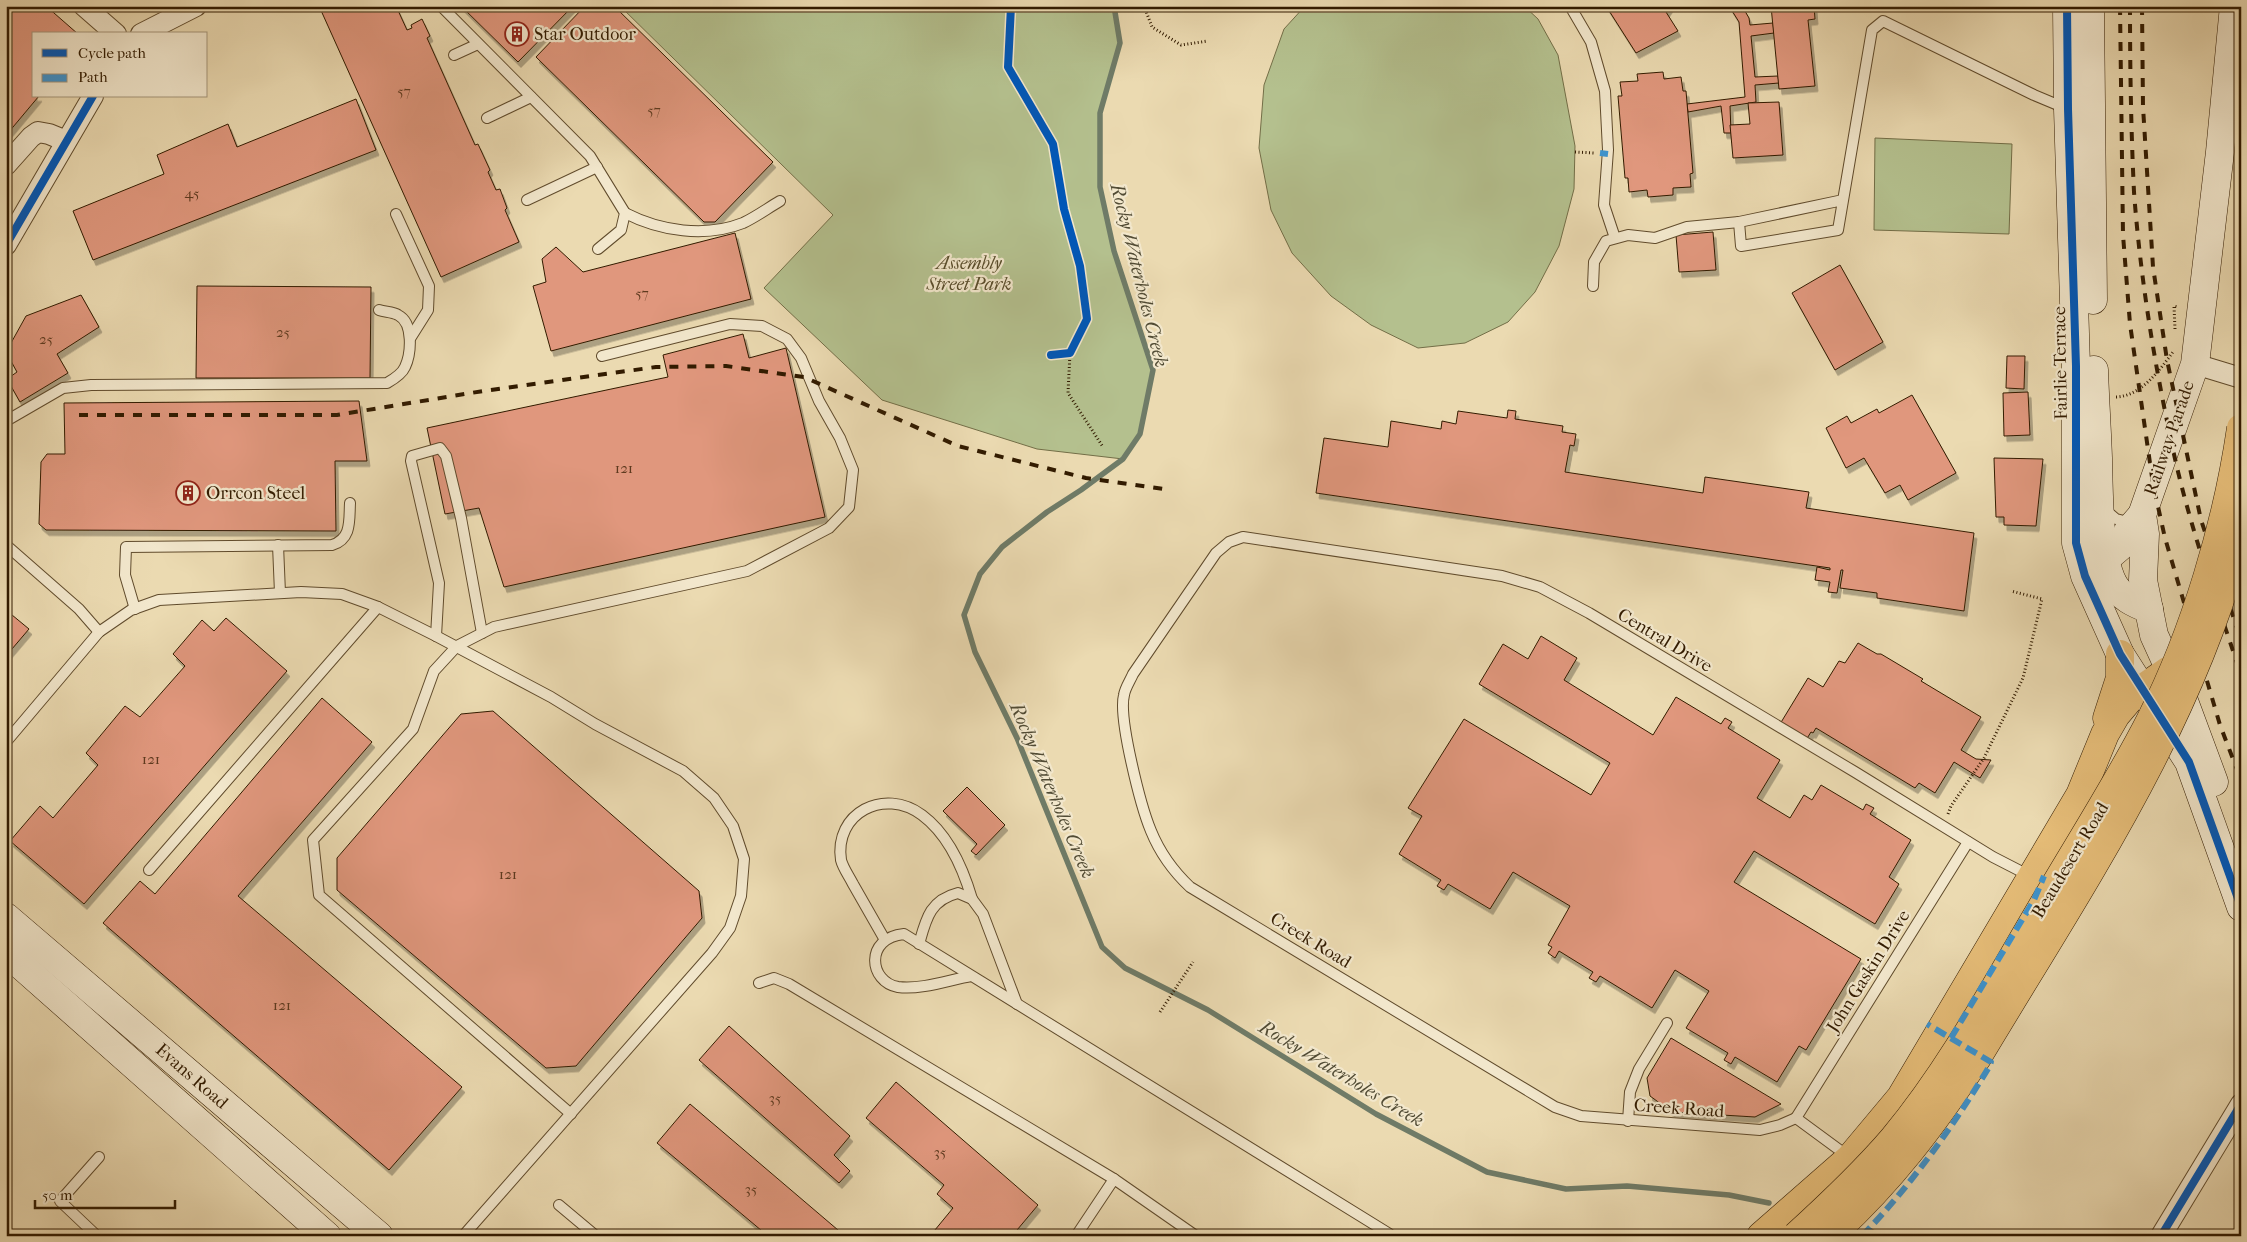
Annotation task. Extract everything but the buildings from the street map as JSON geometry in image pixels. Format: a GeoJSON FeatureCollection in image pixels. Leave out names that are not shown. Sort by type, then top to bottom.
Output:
{"type":"FeatureCollection","features":[{"type":"Feature","properties":{"kind":"highway","name":"Beaudesert Road"},"geometry":{"type":"LineString","coordinates":[[1796,1236],[1859,1178],[1894,1138],[1950,1061],[2151,718],[2186,637],[2215,548],[2235,470],[2241,428]]}},
{"type":"Feature","properties":{"kind":"highway","name":"Beaudesert Road"},"geometry":{"type":"LineString","coordinates":[[1830,1236],[1921,1140],[1950,1098],[1982,1050],[2131,800],[2176,712],[2205,644],[2241,529]]}},
{"type":"Feature","properties":{"kind":"highway"},"geometry":{"type":"LineString","coordinates":[[2105,734],[2105,721],[2120,678],[2120,654]]}},
{"type":"Feature","properties":{"kind":"highway"},"geometry":{"type":"LineString","coordinates":[[2031,877],[2044,876],[2047,872],[2132,725],[2146,695],[2169,670]]}},
{"type":"Feature","properties":{"kind":"highway"},"geometry":{"type":"LineString","coordinates":[[1761,1236],[1850,1158],[1901,1097],[2080,795],[2105,734],[2122,706],[2146,695]]}},
{"type":"Feature","properties":{"kind":"street"},"geometry":{"type":"LineString","coordinates":[[84,6],[114,32]]}},
{"type":"Feature","properties":{"kind":"street"},"geometry":{"type":"LineString","coordinates":[[145,32],[196,6]]}},
{"type":"Feature","properties":{"kind":"street","name":"Fairlie Terrace"},"geometry":{"type":"LineString","coordinates":[[2068,6],[2075,99],[2076,543],[2085,576],[2120,654],[2146,695]]}},
{"type":"Feature","properties":{"kind":"street","name":"Fairlie Terrace"},"geometry":{"type":"LineString","coordinates":[[2090,6],[2094,367],[2099,504],[2106,559],[2113,583],[2120,593],[2137,605],[2149,609]]}},
{"type":"Feature","properties":{"kind":"street","name":"Railway Parade"},"geometry":{"type":"LineString","coordinates":[[2234,6],[2233,95],[2188,331],[2185,356],[2138,519],[2145,534],[2143,580],[2154,635],[2202,744],[2241,854]]}},
{"type":"Feature","properties":{"kind":"street"},"geometry":{"type":"LineString","coordinates":[[6,245],[92,98]]}},
{"type":"Feature","properties":{"kind":"street"},"geometry":{"type":"LineString","coordinates":[[6,165],[31,137],[38,132],[66,141]]}},
{"type":"Feature","properties":{"kind":"street"},"geometry":{"type":"LineString","coordinates":[[2185,356],[2241,378]]}},
{"type":"Feature","properties":{"kind":"street"},"geometry":{"type":"LineString","coordinates":[[2085,576],[2122,545],[2138,519]]}},
{"type":"Feature","properties":{"kind":"street"},"geometry":{"type":"LineString","coordinates":[[2146,695],[2189,762],[2241,907]]}},
{"type":"Feature","properties":{"kind":"street","name":"Evans Road"},"geometry":{"type":"LineString","coordinates":[[6,917],[378,1236]]}},
{"type":"Feature","properties":{"kind":"street","name":"Evans Road"},"geometry":{"type":"LineString","coordinates":[[6,952],[327,1236]]}},
{"type":"Feature","properties":{"kind":"street"},"geometry":{"type":"LineString","coordinates":[[2161,1236],[2241,1104]]}},
{"type":"Feature","properties":{"kind":"lane"},"geometry":{"type":"LineString","coordinates":[[440,6],[590,156],[625,213],[640,221],[675,230],[706,232],[728,228],[745,222],[780,201]]}},
{"type":"Feature","properties":{"kind":"lane"},"geometry":{"type":"LineString","coordinates":[[1570,6],[1591,42],[1605,91],[1608,150],[1604,205],[1615,238]]}},
{"type":"Feature","properties":{"kind":"lane"},"geometry":{"type":"LineString","coordinates":[[1739,222],[1742,246],[1838,230],[1872,30],[1883,21],[2034,95],[2075,99],[2090,43]]}},
{"type":"Feature","properties":{"kind":"lane"},"geometry":{"type":"LineString","coordinates":[[454,55],[478,44]]}},
{"type":"Feature","properties":{"kind":"lane"},"geometry":{"type":"LineString","coordinates":[[487,118],[531,97]]}},
{"type":"Feature","properties":{"kind":"lane"},"geometry":{"type":"LineString","coordinates":[[527,200],[597,167]]}},
{"type":"Feature","properties":{"kind":"lane"},"geometry":{"type":"LineString","coordinates":[[1593,286],[1594,262],[1606,241],[1628,235],[1655,238],[1687,226],[1739,222],[1843,200]]}},
{"type":"Feature","properties":{"kind":"lane"},"geometry":{"type":"LineString","coordinates":[[598,249],[621,230],[625,213]]}},
{"type":"Feature","properties":{"kind":"lane"},"geometry":{"type":"LineString","coordinates":[[6,421],[63,388],[91,385],[387,383],[397,377],[405,367],[411,337],[428,310],[429,286],[396,214]]}},
{"type":"Feature","properties":{"kind":"lane"},"geometry":{"type":"LineString","coordinates":[[379,310],[400,315],[408,325],[411,337]]}},
{"type":"Feature","properties":{"kind":"lane"},"geometry":{"type":"LineString","coordinates":[[572,1114],[318,896],[313,840],[413,729],[434,671],[457,646],[494,627],[747,571],[829,528],[849,507],[852,470],[840,438],[819,401],[801,358],[787,339],[762,326],[730,324],[602,356]]}},
{"type":"Feature","properties":{"kind":"lane"},"geometry":{"type":"LineString","coordinates":[[436,636],[439,583],[411,461],[412,456],[416,454],[440,448],[446,456],[461,518],[482,633]]}},
{"type":"Feature","properties":{"kind":"lane"},"geometry":{"type":"LineString","coordinates":[[135,609],[125,575],[126,547],[332,545],[341,542],[347,535],[350,503]]}},
{"type":"Feature","properties":{"kind":"lane"},"geometry":{"type":"LineString","coordinates":[[2099,504],[2116,519],[2138,519]]}},
{"type":"Feature","properties":{"kind":"lane","name":"Central Drive"},"geometry":{"type":"LineString","coordinates":[[1243,537],[1502,576],[1540,587],[1636,641],[1968,842],[2031,877]]}},
{"type":"Feature","properties":{"kind":"lane","name":"Creek Road"},"geometry":{"type":"LineString","coordinates":[[1243,537],[1229,542],[1216,553],[1133,674],[1124,696],[1124,726],[1150,830],[1176,874],[1190,887],[1555,1107],[1581,1116],[1760,1130],[1780,1125],[1796,1118]]}},
{"type":"Feature","properties":{"kind":"lane"},"geometry":{"type":"LineString","coordinates":[[278,545],[280,593]]}},
{"type":"Feature","properties":{"kind":"lane"},"geometry":{"type":"LineString","coordinates":[[6,546],[79,609],[99,632]]}},
{"type":"Feature","properties":{"kind":"lane"},"geometry":{"type":"LineString","coordinates":[[6,742],[99,632],[135,609],[159,600],[280,593],[342,594],[378,607],[457,646],[683,771],[714,798],[733,826],[744,859],[741,896],[730,928],[712,953],[463,1236]]}},
{"type":"Feature","properties":{"kind":"lane"},"geometry":{"type":"LineString","coordinates":[[149,870],[378,607]]}},
{"type":"Feature","properties":{"kind":"lane"},"geometry":{"type":"LineString","coordinates":[[885,940],[842,863],[840,842],[858,814],[872,804],[887,802],[904,805],[923,815],[946,840],[964,871],[972,899],[983,914],[1006,980],[1017,1004]]}},
{"type":"Feature","properties":{"kind":"lane","name":"John Gaskin Drive"},"geometry":{"type":"LineString","coordinates":[[1796,1118],[1968,842]]}},
{"type":"Feature","properties":{"kind":"lane"},"geometry":{"type":"LineString","coordinates":[[919,944],[926,917],[938,902],[958,894],[972,899]]}},
{"type":"Feature","properties":{"kind":"lane"},"geometry":{"type":"LineString","coordinates":[[971,976],[912,987],[896,987],[877,970],[875,957],[881,943],[893,936],[904,934],[1392,1236]]}},
{"type":"Feature","properties":{"kind":"lane"},"geometry":{"type":"LineString","coordinates":[[759,984],[774,978],[788,984],[1114,1179],[1196,1236]]}},
{"type":"Feature","properties":{"kind":"lane"},"geometry":{"type":"LineString","coordinates":[[1628,1121],[1630,1092],[1639,1069],[1667,1023]]}},
{"type":"Feature","properties":{"kind":"lane"},"geometry":{"type":"LineString","coordinates":[[1796,1118],[1850,1158]]}},
{"type":"Feature","properties":{"kind":"lane"},"geometry":{"type":"LineString","coordinates":[[97,1236],[60,1201],[99,1157]]}},
{"type":"Feature","properties":{"kind":"lane"},"geometry":{"type":"LineString","coordinates":[[1076,1236],[1114,1179]]}},
{"type":"Feature","properties":{"kind":"lane"},"geometry":{"type":"LineString","coordinates":[[559,1205],[596,1236]]}},
{"type":"Feature","properties":{"kind":"path"},"geometry":{"type":"LineString","coordinates":[[1144,6],[1152,27],[1181,45],[1208,41]]}},
{"type":"Feature","properties":{"kind":"path"},"geometry":{"type":"LineString","coordinates":[[1575,152],[1600,153]]}},
{"type":"Feature","properties":{"kind":"path"},"geometry":{"type":"LineString","coordinates":[[2188,331],[2174,306],[2178,306],[2180,330],[2188,331]]}},
{"type":"Feature","properties":{"kind":"path"},"geometry":{"type":"LineString","coordinates":[[1074,344],[1070,353],[1068,392],[1102,447]]}},
{"type":"Feature","properties":{"kind":"path"},"geometry":{"type":"LineString","coordinates":[[1060,354],[1070,353]]}},
{"type":"Feature","properties":{"kind":"path"},"geometry":{"type":"LineString","coordinates":[[2115,407],[2114,397],[2127,397],[2185,356]]}},
{"type":"Feature","properties":{"kind":"path"},"geometry":{"type":"LineString","coordinates":[[1947,815],[1951,806],[1984,758],[2023,678],[2042,599],[2011,590]]}},
{"type":"Feature","properties":{"kind":"path"},"geometry":{"type":"LineString","coordinates":[[1160,1012],[1194,962]]}},
{"type":"Feature","properties":{"kind":"green space","name":"Assembly Street Park"},"geometry":{"type":"Polygon","coordinates":[[[620,6],[1114,6],[1120,43],[1100,113],[1100,187],[1114,251],[1153,370],[1140,434],[1123,459],[1037,449],[882,400],[764,288],[833,215],[620,6]]]}},
{"type":"Feature","properties":{"kind":"green space"},"geometry":{"type":"Polygon","coordinates":[[[1305,6],[1524,6],[1538,19],[1558,55],[1575,146],[1574,189],[1559,246],[1535,292],[1508,322],[1465,343],[1418,348],[1371,325],[1331,296],[1292,253],[1271,210],[1259,148],[1264,85],[1284,29],[1305,6]]]}},
{"type":"Feature","properties":{"kind":"green space"},"geometry":{"type":"Polygon","coordinates":[[[1875,138],[2012,144],[2009,234],[1874,230],[1875,138]]]}},
{"type":"Feature","properties":{"kind":"waterway","name":"Rocky Waterholes Creek"},"geometry":{"type":"LineString","coordinates":[[1114,6],[1120,43],[1100,113],[1100,187],[1114,251],[1153,370],[1140,434],[1123,459],[1047,512],[1002,547],[980,574],[964,615],[975,652],[1017,738],[1102,947],[1125,968],[1208,1010],[1376,1114],[1487,1172],[1566,1189],[1627,1186],[1729,1195],[1769,1203]]}},
{"type":"Feature","properties":{"kind":"waterway"},"geometry":{"type":"LineString","coordinates":[[1871,1231],[1879,1236]]}},
{"type":"Feature","properties":{"kind":"railway"},"geometry":{"type":"LineString","coordinates":[[2120,6],[2123,235],[2130,324],[2153,484],[2165,538],[2220,725],[2241,780]]}},
{"type":"Feature","properties":{"kind":"railway"},"geometry":{"type":"LineString","coordinates":[[2130,6],[2134,192],[2140,253],[2153,345],[2184,496],[2241,675]]}},
{"type":"Feature","properties":{"kind":"railway"},"geometry":{"type":"LineString","coordinates":[[2142,6],[2143,107],[2153,267],[2167,360],[2201,520],[2241,640]]}},
{"type":"Feature","properties":{"kind":"railway"},"geometry":{"type":"LineString","coordinates":[[79,415],[337,415],[483,391],[656,367],[726,366],[804,377],[958,446],[1086,478],[1171,490]]}},
{"type":"Feature","properties":{"kind":"marked path"},"geometry":{"type":"LineString","coordinates":[[1600,153],[1608,154]]}},
{"type":"Feature","properties":{"kind":"marked path"},"geometry":{"type":"LineString","coordinates":[[1951,1038],[2034,900],[2044,876]]}},
{"type":"Feature","properties":{"kind":"marked path"},"geometry":{"type":"LineString","coordinates":[[1862,1236],[1898,1196],[1930,1155],[1961,1112],[1991,1062],[1927,1024]]}},
{"type":"Feature","properties":{"kind":"cycle path"},"geometry":{"type":"LineString","coordinates":[[1011,6],[1008,67],[1053,144],[1064,209],[1080,266],[1087,319],[1070,353],[1051,355]]}},
{"type":"Feature","properties":{"kind":"cycle path"},"geometry":{"type":"LineString","coordinates":[[2067,6],[2068,109],[2076,366],[2076,543],[2085,576],[2120,654],[2189,762],[2241,907]]}},
{"type":"Feature","properties":{"kind":"cycle path"},"geometry":{"type":"LineString","coordinates":[[6,245],[92,98]]}},
{"type":"Feature","properties":{"kind":"cycle path"},"geometry":{"type":"LineString","coordinates":[[2161,1236],[2241,1104]]}},
{"type":"Feature","properties":{"kind":"place","name":"Star Outdoor"},"geometry":{"type":"Point","coordinates":[517,34]}},
{"type":"Feature","properties":{"kind":"place","name":"Orrcon Steel"},"geometry":{"type":"Point","coordinates":[188,493]}}]}
